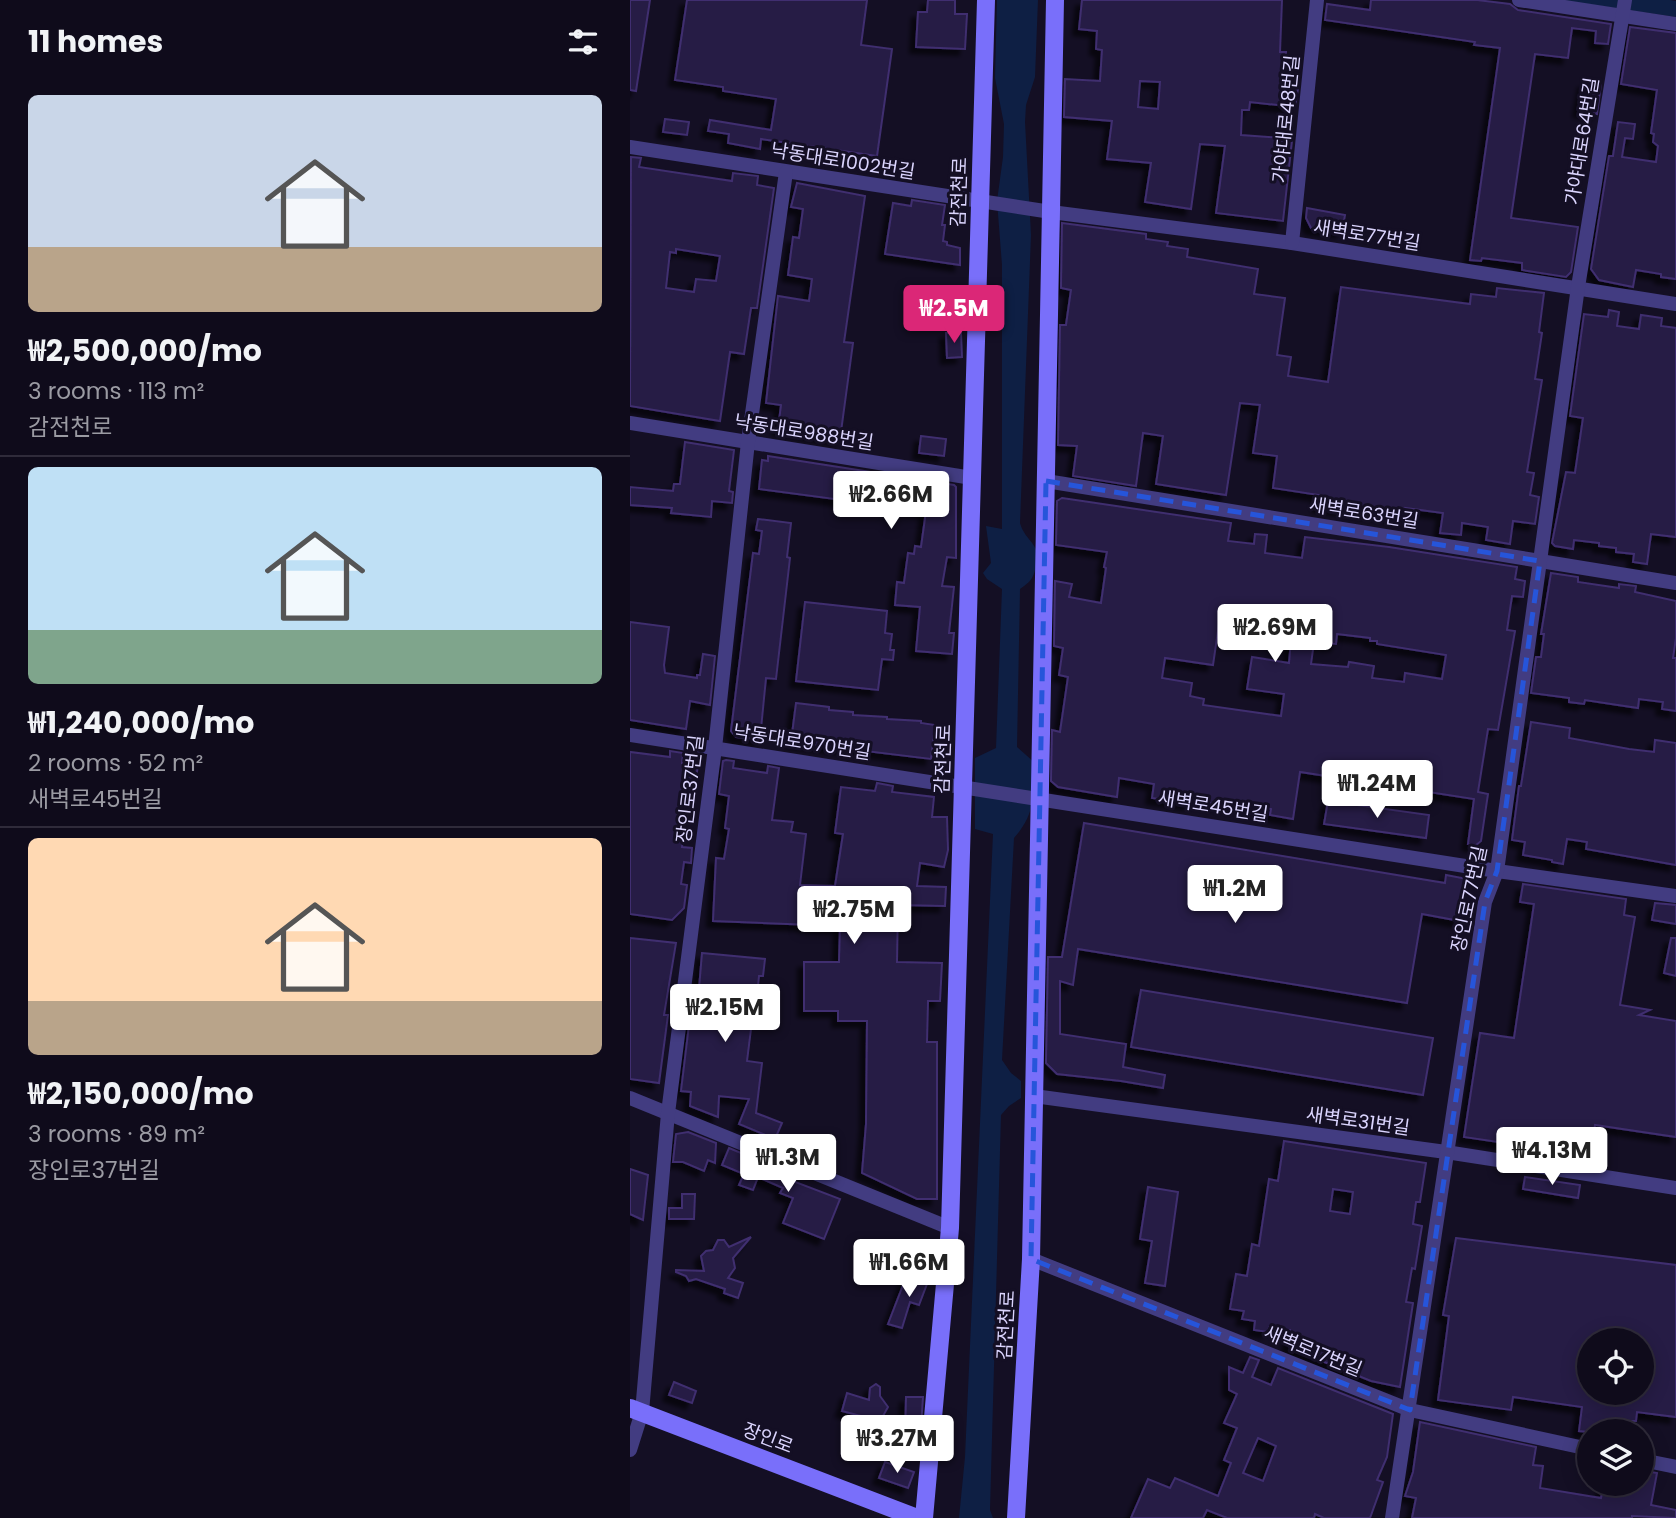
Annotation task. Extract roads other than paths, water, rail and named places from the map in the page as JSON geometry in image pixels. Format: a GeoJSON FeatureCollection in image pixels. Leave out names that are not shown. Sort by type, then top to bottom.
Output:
{"type":"FeatureCollection","features":[{"type":"Feature","properties":{"kind":"street","name":"감전천로"},"geometry":{"type":"LineString","coordinates":[[924,1518],[950,1228],[965,788],[986,0]]}},
{"type":"Feature","properties":{"kind":"street","name":"감전천로"},"geometry":{"type":"LineString","coordinates":[[1016,1518],[1031,1259],[1037,798],[1046,481],[1046,212],[1055,0]]}},
{"type":"Feature","properties":{"kind":"street","name":"가야대로48번길"},"geometry":{"type":"LineString","coordinates":[[1292,243],[1317,0]]}},
{"type":"Feature","properties":{"kind":"street"},"geometry":{"type":"LineString","coordinates":[[1519,0],[1623,10],[1676,24]]}},
{"type":"Feature","properties":{"kind":"street","name":"가야대로64번길"},"geometry":{"type":"LineString","coordinates":[[1578,287],[1623,10]]}},
{"type":"Feature","properties":{"kind":"street","name":"낙동대로1002번길"},"geometry":{"type":"LineString","coordinates":[[630,147],[1046,212]]}},
{"type":"Feature","properties":{"kind":"street","name":"장인로37번길"},"geometry":{"type":"LineString","coordinates":[[636,1410],[668,1113],[715,748],[748,442],[786,172]]}},
{"type":"Feature","properties":{"kind":"street","name":"새벽로77번길"},"geometry":{"type":"LineString","coordinates":[[1046,212],[1292,243],[1676,304]]}},
{"type":"Feature","properties":{"kind":"street","name":"장인로77번길"},"geometry":{"type":"LineString","coordinates":[[1392,1518],[1485,901],[1497,871],[1578,287]]}},
{"type":"Feature","properties":{"kind":"street","name":"낙동대로988번길"},"geometry":{"type":"LineString","coordinates":[[630,424],[972,478]]}},
{"type":"Feature","properties":{"kind":"street","name":"새벽로63번길"},"geometry":{"type":"LineString","coordinates":[[1046,481],[1676,583]]}},
{"type":"Feature","properties":{"kind":"street","name":"낙동대로970번길"},"geometry":{"type":"LineString","coordinates":[[630,735],[1037,798]]}},
{"type":"Feature","properties":{"kind":"street","name":"새벽로45번길"},"geometry":{"type":"LineString","coordinates":[[1037,798],[1497,871],[1676,896]]}},
{"type":"Feature","properties":{"kind":"street","name":"새벽로31번길"},"geometry":{"type":"LineString","coordinates":[[1034,1096],[1446,1152],[1676,1188]]}},
{"type":"Feature","properties":{"kind":"street"},"geometry":{"type":"LineString","coordinates":[[630,1098],[950,1228]]}},
{"type":"Feature","properties":{"kind":"street","name":"새벽로17번길"},"geometry":{"type":"LineString","coordinates":[[1031,1259],[1410,1410],[1577,1446]]}},
{"type":"Feature","properties":{"kind":"street"},"geometry":{"type":"LineString","coordinates":[[630,1450],[636,1410]]}},
{"type":"Feature","properties":{"kind":"street","name":"장인로"},"geometry":{"type":"LineString","coordinates":[[636,1410],[917,1518]]}},
{"type":"Feature","properties":{"kind":"street"},"geometry":{"type":"LineString","coordinates":[[1654,1462],[1676,1467]]}},
{"type":"Feature","properties":{"kind":"water"},"geometry":{"type":"Polygon","coordinates":[[[997,0],[1038,0],[1035,77],[1026,105],[1025,122],[1031,235],[1020,523],[1035,548],[1038,559],[1029,582],[1020,589],[1017,747],[1035,763],[1030,812],[1014,838],[1002,1060],[1021,1081],[1021,1098],[1001,1115],[990,1510],[993,1518],[959,1518],[965,1457],[993,834],[975,829],[975,758],[996,748],[1002,589],[983,573],[991,563],[986,526],[1002,529],[1002,265],[997,201],[1004,124],[995,78],[997,0]]]}},
{"type":"Feature","properties":{"kind":"water"},"geometry":{"type":"Polygon","coordinates":[[[1560,0],[1670,0],[1676,1],[1676,17],[1560,0]]]}}]}
